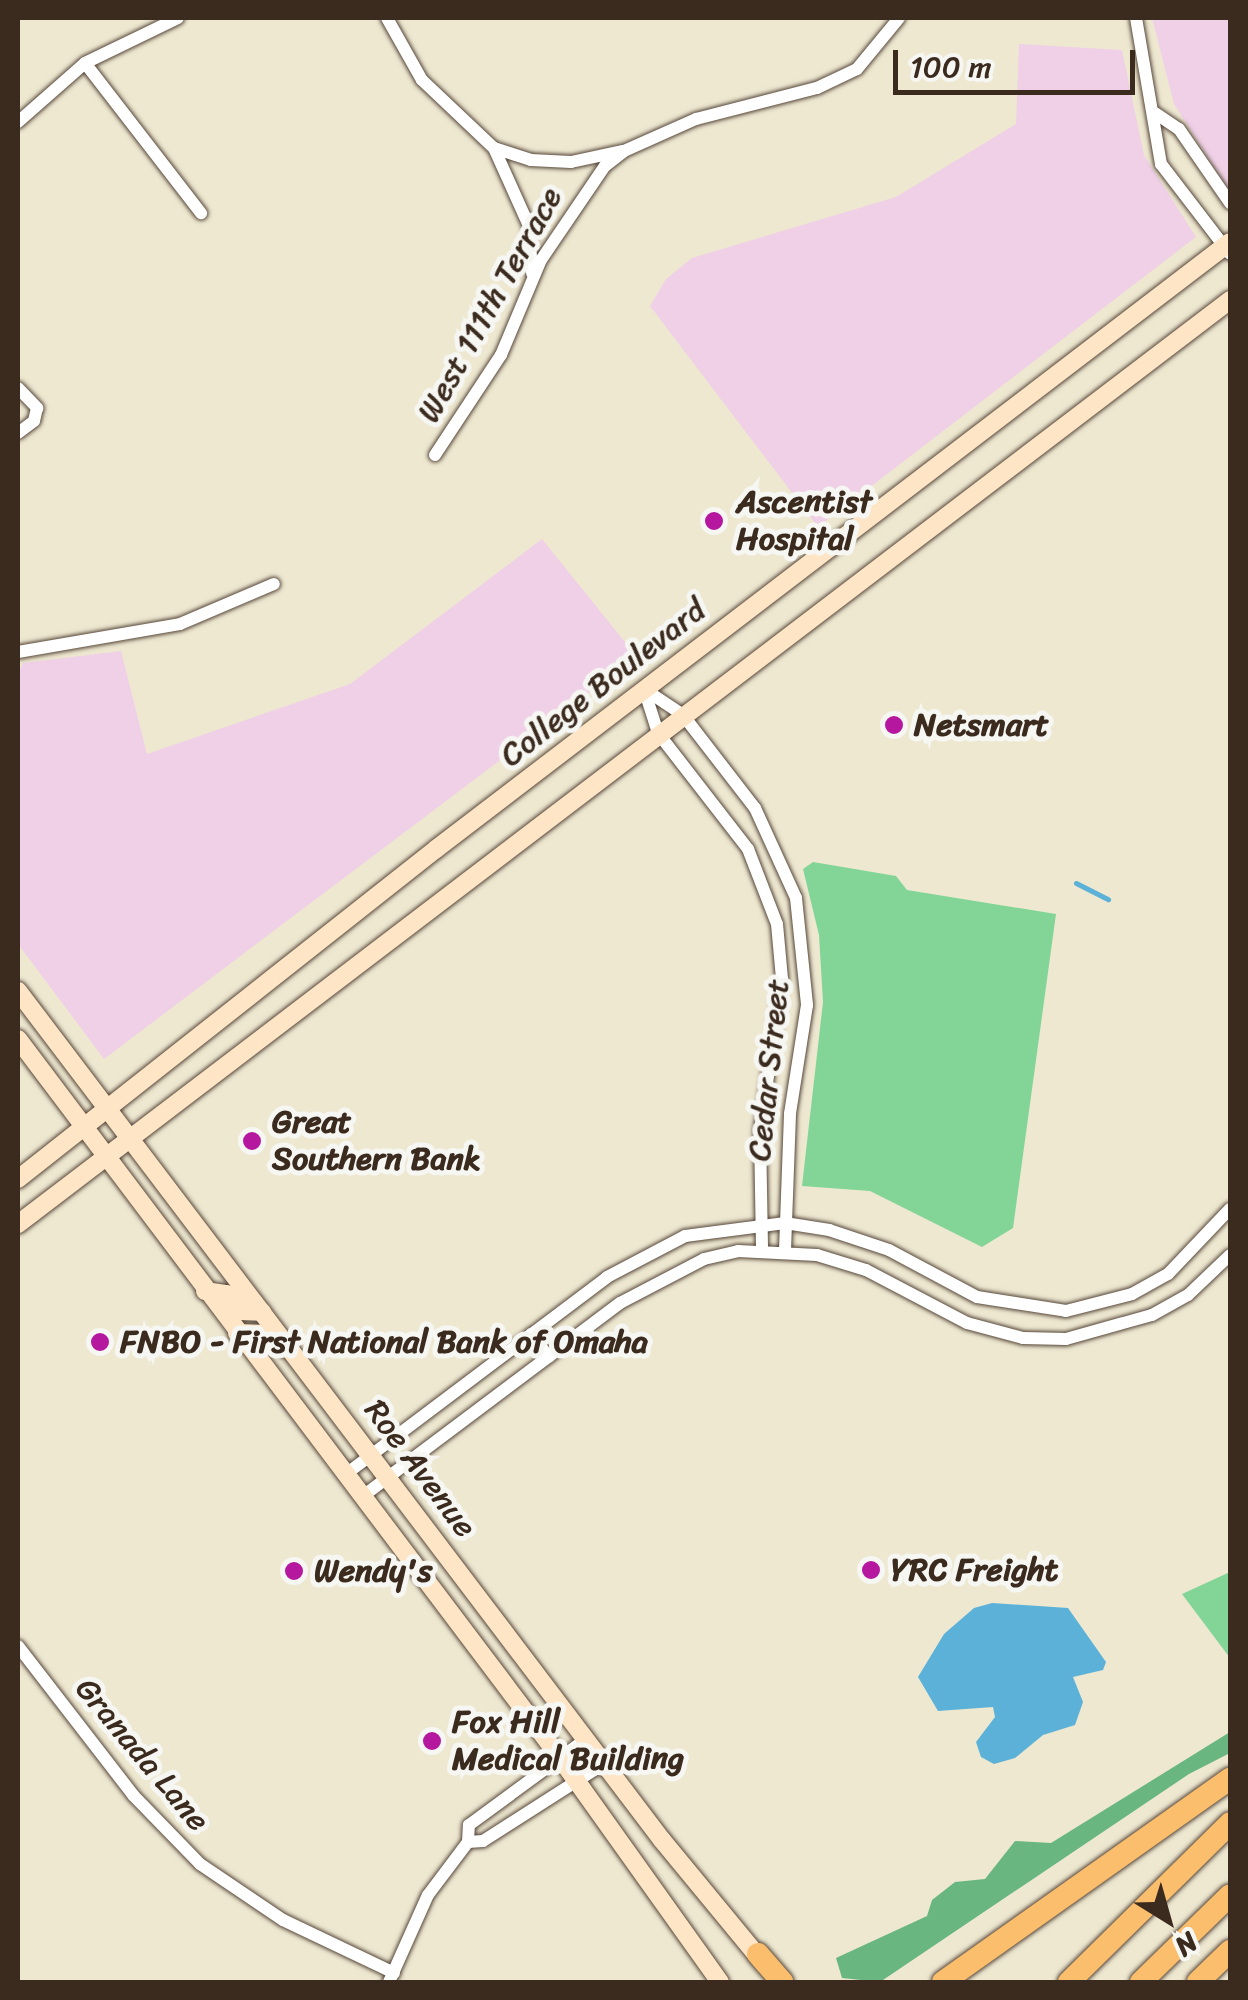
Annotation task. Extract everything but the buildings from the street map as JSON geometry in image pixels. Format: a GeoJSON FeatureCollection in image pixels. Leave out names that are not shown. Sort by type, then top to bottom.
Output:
{"type":"FeatureCollection","features":[{"type":"Feature","properties":{"kind":"highway"},"geometry":{"type":"LineString","coordinates":[[943,1982],[1230,1780]]}},
{"type":"Feature","properties":{"kind":"highway"},"geometry":{"type":"LineString","coordinates":[[1069,1982],[1230,1824]]}},
{"type":"Feature","properties":{"kind":"highway"},"geometry":{"type":"LineString","coordinates":[[1140,1982],[1230,1895]]}},
{"type":"Feature","properties":{"kind":"highway"},"geometry":{"type":"LineString","coordinates":[[1198,1982],[1230,1951]]}},
{"type":"Feature","properties":{"kind":"highway"},"geometry":{"type":"LineString","coordinates":[[758,1954],[779,1982]]}},
{"type":"Feature","properties":{"kind":"main road","name":"College Boulevard"},"geometry":{"type":"LineString","coordinates":[[18,1179],[644,689],[1227,248]]}},
{"type":"Feature","properties":{"kind":"main road"},"geometry":{"type":"LineString","coordinates":[[18,1224],[1230,300]]}},
{"type":"Feature","properties":{"kind":"main road","name":"Roe Avenue"},"geometry":{"type":"LineString","coordinates":[[18,991],[127,1140],[389,1476],[604,1764],[758,1954]]}},
{"type":"Feature","properties":{"kind":"main road","name":"Roe Avenue"},"geometry":{"type":"LineString","coordinates":[[18,1039],[577,1780],[720,1982]]}},
{"type":"Feature","properties":{"kind":"main road"},"geometry":{"type":"LineString","coordinates":[[205,1291],[227,1294],[239,1311],[262,1312]]}},
{"type":"Feature","properties":{"kind":"main road"},"geometry":{"type":"LineString","coordinates":[[237,1333],[262,1334],[292,1351]]}},
{"type":"Feature","properties":{"kind":"street"},"geometry":{"type":"LineString","coordinates":[[18,122],[85,64],[178,18]]}},
{"type":"Feature","properties":{"kind":"street"},"geometry":{"type":"LineString","coordinates":[[386,18],[422,80],[494,148],[529,226],[532,283]]}},
{"type":"Feature","properties":{"kind":"street","name":"West 111th Terrace"},"geometry":{"type":"LineString","coordinates":[[435,455],[462,422],[500,355],[532,283],[574,206],[624,150],[696,119],[818,88],[867,60],[899,18]]}},
{"type":"Feature","properties":{"kind":"street"},"geometry":{"type":"LineString","coordinates":[[1136,18],[1156,112],[1153,138],[1161,164],[1227,248]]}},
{"type":"Feature","properties":{"kind":"street"},"geometry":{"type":"LineString","coordinates":[[85,64],[200,213]]}},
{"type":"Feature","properties":{"kind":"street"},"geometry":{"type":"LineString","coordinates":[[1156,112],[1179,130],[1230,203]]}},
{"type":"Feature","properties":{"kind":"street"},"geometry":{"type":"LineString","coordinates":[[494,148],[571,162],[624,150]]}},
{"type":"Feature","properties":{"kind":"street"},"geometry":{"type":"LineString","coordinates":[[18,388],[37,408],[34,421],[18,433]]}},
{"type":"Feature","properties":{"kind":"street"},"geometry":{"type":"LineString","coordinates":[[18,652],[180,624],[274,584]]}},
{"type":"Feature","properties":{"kind":"street","name":"Cedar Street"},"geometry":{"type":"LineString","coordinates":[[644,689],[684,714],[774,840],[796,898],[808,972],[785,1251]]}},
{"type":"Feature","properties":{"kind":"street","name":"Cedar Street"},"geometry":{"type":"LineString","coordinates":[[644,689],[658,733],[748,849],[771,904],[782,962],[760,1132],[762,1251]]}},
{"type":"Feature","properties":{"kind":"street"},"geometry":{"type":"LineString","coordinates":[[748,849],[774,840]]}},
{"type":"Feature","properties":{"kind":"street"},"geometry":{"type":"LineString","coordinates":[[346,1474],[648,1250],[722,1226],[785,1223],[874,1245],[977,1297],[1066,1311],[1132,1294],[1168,1274],[1230,1209]]}},
{"type":"Feature","properties":{"kind":"street"},"geometry":{"type":"LineString","coordinates":[[363,1496],[548,1357],[668,1274],[704,1259],[785,1251],[866,1270],[968,1323],[1024,1338],[1066,1338],[1152,1315],[1188,1294],[1230,1255]]}},
{"type":"Feature","properties":{"kind":"street"},"geometry":{"type":"LineString","coordinates":[[531,1334],[548,1357]]}},
{"type":"Feature","properties":{"kind":"street","name":"Granada Lane"},"geometry":{"type":"LineString","coordinates":[[18,1646],[132,1795],[200,1864],[283,1920],[392,1978]]}},
{"type":"Feature","properties":{"kind":"street"},"geometry":{"type":"LineString","coordinates":[[392,1978],[428,1895],[468,1842],[470,1825],[558,1755],[586,1740]]}},
{"type":"Feature","properties":{"kind":"street"},"geometry":{"type":"LineString","coordinates":[[468,1842],[483,1842],[604,1764]]}},
{"type":"Feature","properties":{"kind":"shaded area"},"geometry":{"type":"Polygon","coordinates":[[[1152,18],[1230,18],[1230,192],[1174,104],[1152,18]]]}},
{"type":"Feature","properties":{"kind":"shaded area"},"geometry":{"type":"Polygon","coordinates":[[[1019,44],[1122,50],[1144,155],[1196,237],[818,527],[650,306],[666,279],[692,258],[896,197],[1016,124],[1019,44]]]}},
{"type":"Feature","properties":{"kind":"shaded area"},"geometry":{"type":"Polygon","coordinates":[[[542,539],[637,657],[104,1059],[18,944],[18,673],[23,663],[121,651],[147,754],[350,684],[542,539]]]}},
{"type":"Feature","properties":{"kind":"green space"},"geometry":{"type":"Polygon","coordinates":[[[813,862],[896,876],[907,890],[1056,914],[1013,1228],[982,1247],[870,1191],[802,1186],[823,1002],[819,935],[803,869],[813,862]]]}},
{"type":"Feature","properties":{"kind":"green space"},"geometry":{"type":"Polygon","coordinates":[[[1230,1572],[1230,1658],[1182,1594],[1230,1572]]]}},
{"type":"Feature","properties":{"kind":"green space"},"geometry":{"type":"Polygon","coordinates":[[[1230,1732],[1230,1753],[1189,1774],[880,1982],[842,1978],[836,1958],[927,1916],[932,1900],[955,1882],[985,1879],[1015,1841],[1051,1843],[1230,1732]]]}},
{"type":"Feature","properties":{"kind":"water"},"geometry":{"type":"Polygon","coordinates":[[[992,1603],[1068,1608],[1106,1662],[1103,1670],[1073,1677],[1083,1702],[1075,1725],[1043,1735],[1015,1758],[994,1764],[981,1757],[976,1742],[995,1717],[993,1707],[938,1711],[918,1677],[944,1634],[974,1608],[992,1603]]]}},
{"type":"Feature","properties":{"kind":"waterway"},"geometry":{"type":"LineString","coordinates":[[1076,883],[1108,899]]}},
{"type":"Feature","properties":{"kind":"place","name":"Ascentist Hospital"},"geometry":{"type":"Point","coordinates":[714,521]}},
{"type":"Feature","properties":{"kind":"place","name":"Netsmart"},"geometry":{"type":"Point","coordinates":[894,725]}},
{"type":"Feature","properties":{"kind":"place","name":"Great Southern Bank"},"geometry":{"type":"Point","coordinates":[252,1141]}},
{"type":"Feature","properties":{"kind":"place","name":"FNBO - First National Bank of Omaha"},"geometry":{"type":"Point","coordinates":[100,1342]}},
{"type":"Feature","properties":{"kind":"place","name":"YRC Freight"},"geometry":{"type":"Point","coordinates":[871,1570]}},
{"type":"Feature","properties":{"kind":"place","name":"Wendy's"},"geometry":{"type":"Point","coordinates":[294,1571]}},
{"type":"Feature","properties":{"kind":"place","name":"Fox Hill Medical Building"},"geometry":{"type":"Point","coordinates":[432,1741]}}]}
